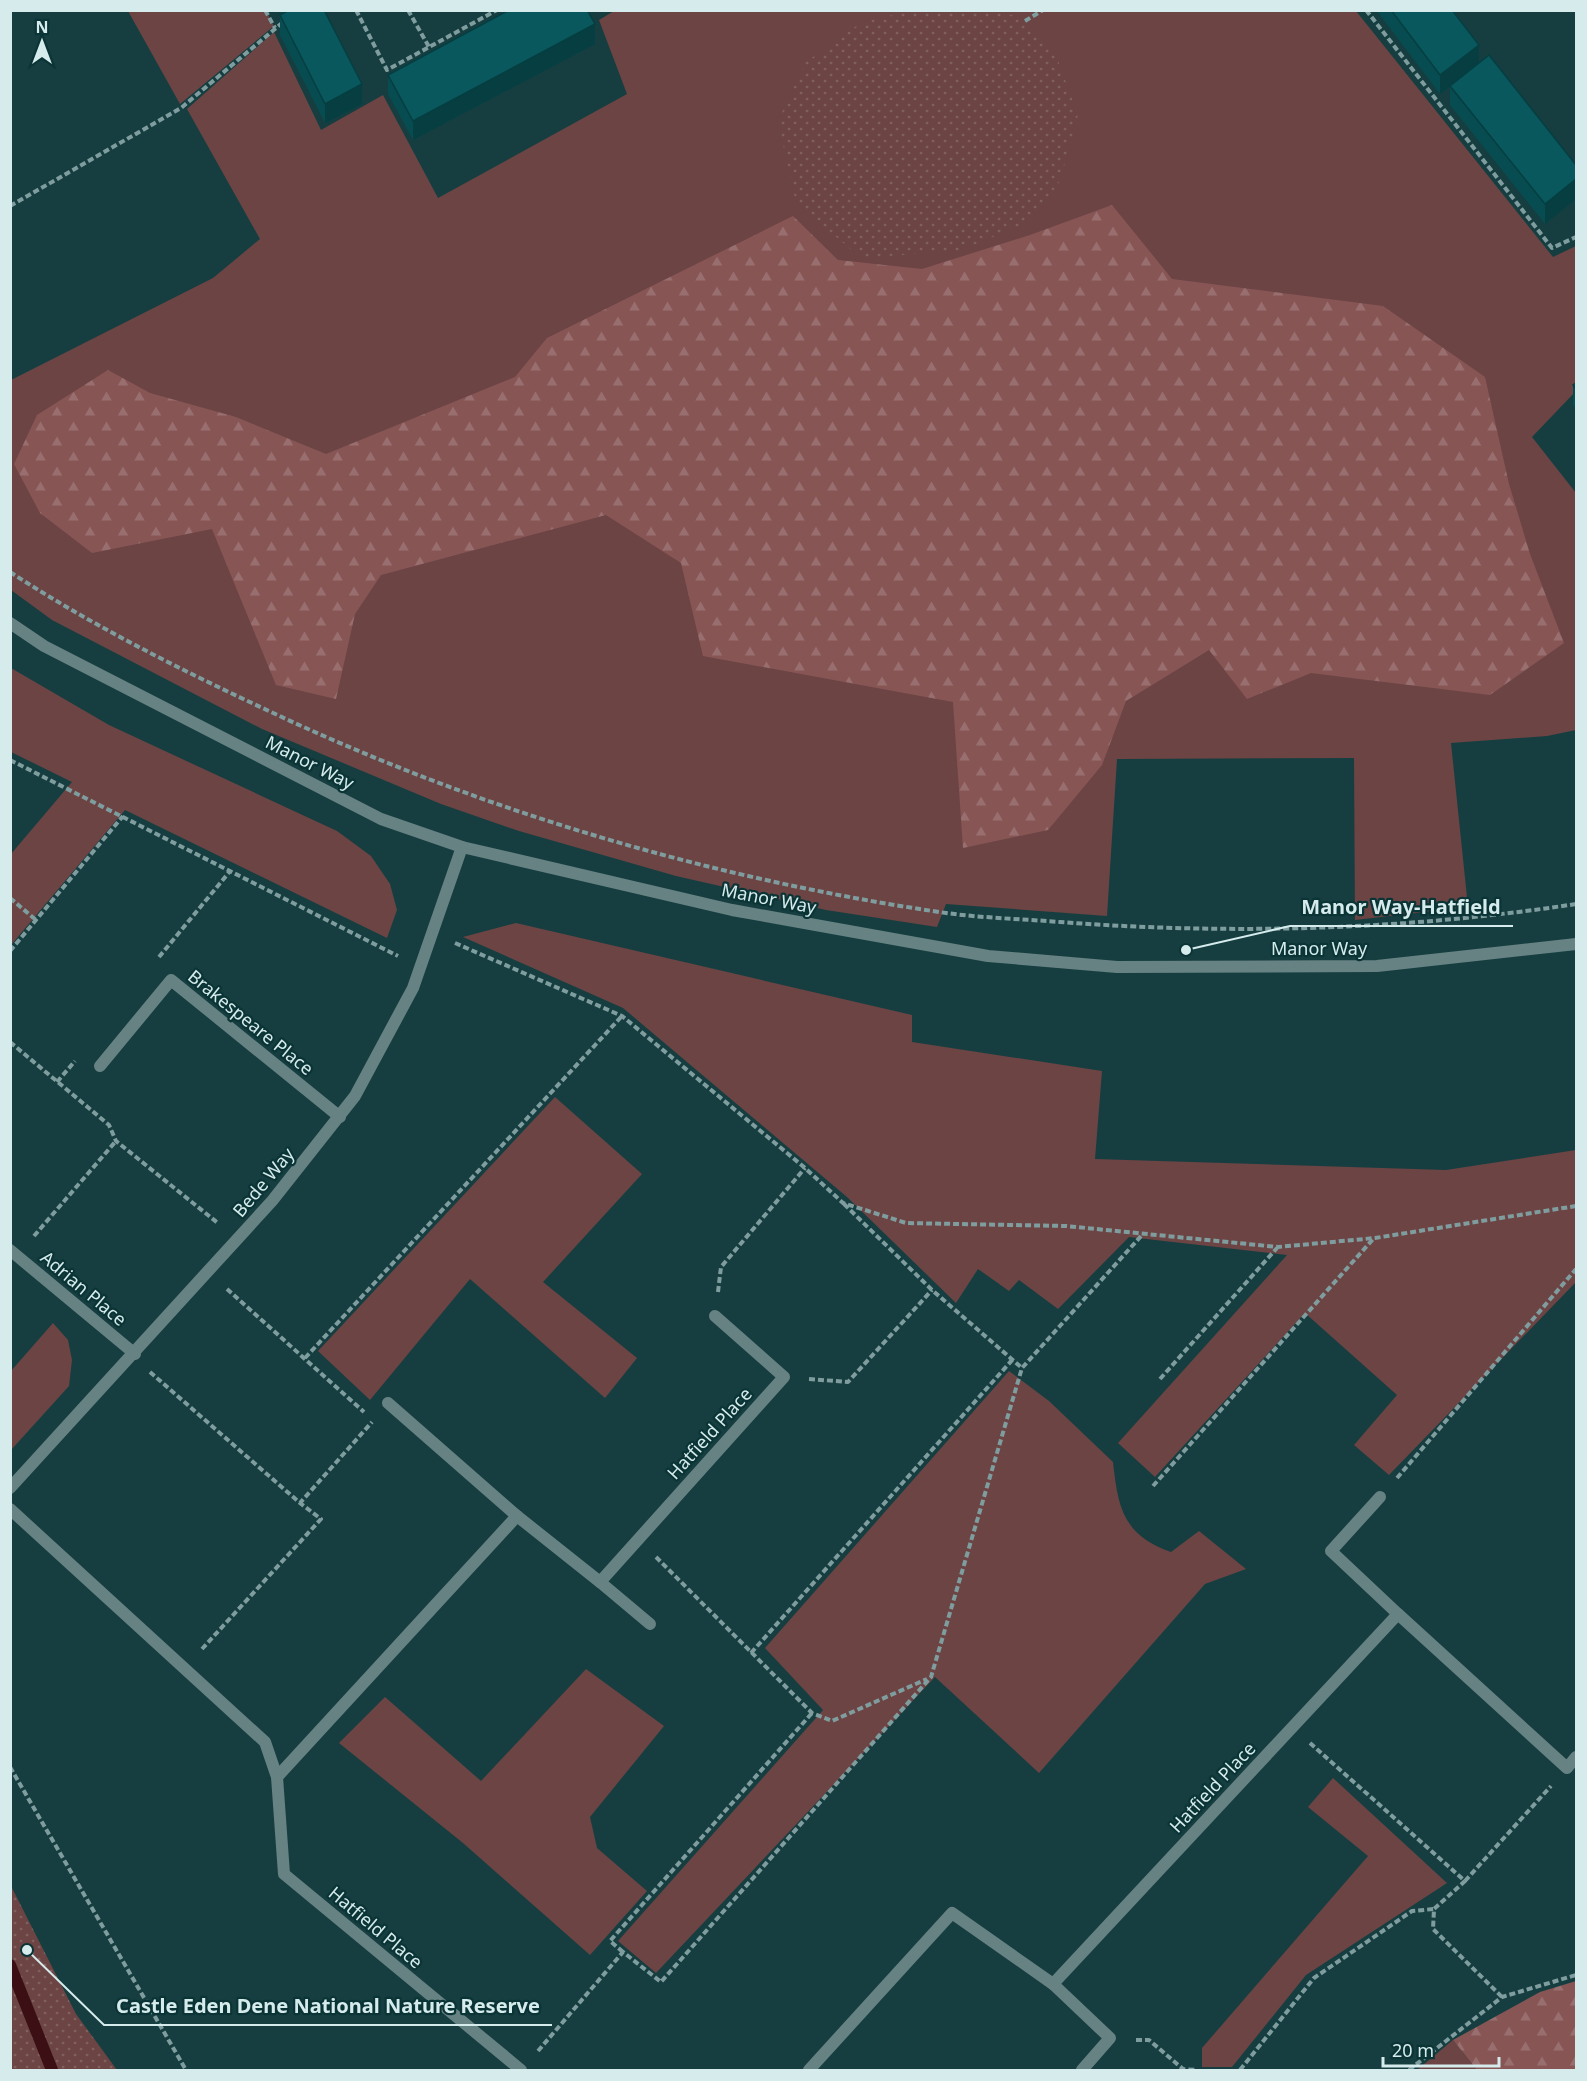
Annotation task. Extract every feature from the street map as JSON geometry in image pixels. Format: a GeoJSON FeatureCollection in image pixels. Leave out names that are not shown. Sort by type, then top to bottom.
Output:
{"type":"FeatureCollection","features":[{"type":"Feature","properties":{"kind":"street","name":"Manor Way"},"geometry":{"type":"LineString","coordinates":[[10,623],[44,646],[381,819],[462,848],[732,910],[999,957],[1117,967],[1377,966],[1576,944]]}},
{"type":"Feature","properties":{"kind":"street","name":"Bede Way"},"geometry":{"type":"LineString","coordinates":[[10,1488],[237,1240],[340,1117],[371,1067],[413,988],[462,848]]}},
{"type":"Feature","properties":{"kind":"street","name":"Brakespeare Place"},"geometry":{"type":"LineString","coordinates":[[100,1066],[171,980],[340,1117]]}},
{"type":"Feature","properties":{"kind":"street","name":"Adrian Place"},"geometry":{"type":"LineString","coordinates":[[14,1253],[134,1355]]}},
{"type":"Feature","properties":{"kind":"street"},"geometry":{"type":"LineString","coordinates":[[715,1316],[784,1377]]}},
{"type":"Feature","properties":{"kind":"street","name":"Hatfield Place"},"geometry":{"type":"LineString","coordinates":[[600,1582],[784,1377]]}},
{"type":"Feature","properties":{"kind":"street"},"geometry":{"type":"LineString","coordinates":[[388,1403],[517,1516],[650,1624]]}},
{"type":"Feature","properties":{"kind":"street"},"geometry":{"type":"LineString","coordinates":[[1380,1497],[1332,1551],[1572,1772],[1576,1757]]}},
{"type":"Feature","properties":{"kind":"street","name":"Hatfield Place"},"geometry":{"type":"LineString","coordinates":[[10,1509],[265,1742],[277,1776],[284,1874],[521,2070]]}},
{"type":"Feature","properties":{"kind":"street"},"geometry":{"type":"LineString","coordinates":[[277,1776],[517,1516]]}},
{"type":"Feature","properties":{"kind":"street","name":"Hatfield Place"},"geometry":{"type":"LineString","coordinates":[[1053,1984],[1398,1614]]}},
{"type":"Feature","properties":{"kind":"street"},"geometry":{"type":"LineString","coordinates":[[809,2070],[952,1913],[1053,1984],[1110,2038],[1082,2070]]}},
{"type":"Feature","properties":{"kind":"path"},"geometry":{"type":"LineString","coordinates":[[265,10],[274,28]]}},
{"type":"Feature","properties":{"kind":"path"},"geometry":{"type":"LineString","coordinates":[[356,10],[387,70],[497,10]]}},
{"type":"Feature","properties":{"kind":"path"},"geometry":{"type":"LineString","coordinates":[[408,10],[429,47]]}},
{"type":"Feature","properties":{"kind":"path"},"geometry":{"type":"LineString","coordinates":[[1025,21],[1043,10]]}},
{"type":"Feature","properties":{"kind":"path"},"geometry":{"type":"LineString","coordinates":[[1366,10],[1552,248],[1576,237]]}},
{"type":"Feature","properties":{"kind":"path"},"geometry":{"type":"LineString","coordinates":[[10,206],[181,108],[274,28],[284,22]]}},
{"type":"Feature","properties":{"kind":"path"},"geometry":{"type":"LineString","coordinates":[[10,572],[64,607],[188,673],[404,771],[513,811],[618,843],[721,870],[948,913],[1114,926],[1324,929],[1478,918],[1576,904]]}},
{"type":"Feature","properties":{"kind":"path"},"geometry":{"type":"LineString","coordinates":[[10,760],[420,967]]}},
{"type":"Feature","properties":{"kind":"path"},"geometry":{"type":"LineString","coordinates":[[10,951],[123,816]]}},
{"type":"Feature","properties":{"kind":"path"},"geometry":{"type":"LineString","coordinates":[[10,898],[36,920]]}},
{"type":"Feature","properties":{"kind":"path"},"geometry":{"type":"LineString","coordinates":[[432,933],[622,1016],[805,1168],[932,1290],[1022,1368]]}},
{"type":"Feature","properties":{"kind":"path"},"geometry":{"type":"LineString","coordinates":[[305,1358],[622,1016]]}},
{"type":"Feature","properties":{"kind":"path"},"geometry":{"type":"LineString","coordinates":[[10,1042],[109,1125],[116,1141],[237,1240]]}},
{"type":"Feature","properties":{"kind":"path"},"geometry":{"type":"LineString","coordinates":[[14,1253],[116,1141]]}},
{"type":"Feature","properties":{"kind":"path"},"geometry":{"type":"LineString","coordinates":[[715,1316],[721,1267],[805,1168]]}},
{"type":"Feature","properties":{"kind":"path"},"geometry":{"type":"LineString","coordinates":[[843,1203],[906,1223],[1066,1226],[1278,1247],[1375,1238],[1576,1206]]}},
{"type":"Feature","properties":{"kind":"path"},"geometry":{"type":"LineString","coordinates":[[812,1713],[610,1941],[661,1982],[931,1677],[1022,1368],[1143,1234]]}},
{"type":"Feature","properties":{"kind":"path"},"geometry":{"type":"LineString","coordinates":[[1153,1486],[1375,1238]]}},
{"type":"Feature","properties":{"kind":"path"},"geometry":{"type":"LineString","coordinates":[[1160,1379],[1278,1247]]}},
{"type":"Feature","properties":{"kind":"path"},"geometry":{"type":"LineString","coordinates":[[1380,1497],[1576,1269]]}},
{"type":"Feature","properties":{"kind":"path"},"geometry":{"type":"LineString","coordinates":[[208,1272],[373,1421],[300,1503]]}},
{"type":"Feature","properties":{"kind":"path"},"geometry":{"type":"LineString","coordinates":[[784,1377],[848,1382],[932,1290]]}},
{"type":"Feature","properties":{"kind":"path"},"geometry":{"type":"LineString","coordinates":[[134,1355],[300,1503],[321,1519],[184,1668]]}},
{"type":"Feature","properties":{"kind":"path"},"geometry":{"type":"LineString","coordinates":[[751,1653],[1012,1359]]}},
{"type":"Feature","properties":{"kind":"path"},"geometry":{"type":"LineString","coordinates":[[638,1539],[812,1713],[832,1721],[931,1677]]}},
{"type":"Feature","properties":{"kind":"path"},"geometry":{"type":"LineString","coordinates":[[1292,1727],[1464,1881]]}},
{"type":"Feature","properties":{"kind":"path"},"geometry":{"type":"LineString","coordinates":[[10,1767],[186,2070]]}},
{"type":"Feature","properties":{"kind":"path"},"geometry":{"type":"LineString","coordinates":[[1240,2070],[1314,1978],[1412,1911],[1434,1909],[1572,1772]]}},
{"type":"Feature","properties":{"kind":"path"},"geometry":{"type":"LineString","coordinates":[[1434,1909],[1433,1929],[1502,1997]]}},
{"type":"Feature","properties":{"kind":"path"},"geometry":{"type":"LineString","coordinates":[[521,2070],[623,1952]]}},
{"type":"Feature","properties":{"kind":"path"},"geometry":{"type":"LineString","coordinates":[[1409,2070],[1502,1997],[1576,1975]]}},
{"type":"Feature","properties":{"kind":"path"},"geometry":{"type":"LineString","coordinates":[[1129,2040],[1149,2040],[1183,2069],[1197,2070]]}},
{"type":"Feature","properties":{"kind":"shaded area"},"geometry":{"type":"Polygon","coordinates":[[[915,10],[973,10],[1020,16],[1057,58],[1078,115],[1060,181],[1031,221],[959,251],[861,258],[796,203],[778,121],[806,62],[862,22],[915,10]]]}},
{"type":"Feature","properties":{"kind":"shaded area"},"geometry":{"type":"Polygon","coordinates":[[[128,11],[266,11],[274,26],[180,104],[128,11]]]}},
{"type":"Feature","properties":{"kind":"shaded area"},"geometry":{"type":"Polygon","coordinates":[[[614,11],[1356,11],[1553,257],[1576,246],[1576,391],[1532,437],[1576,493],[1576,730],[1547,736],[1451,743],[1468,907],[1355,920],[1354,758],[1117,759],[1107,916],[946,904],[937,927],[826,910],[676,876],[519,831],[441,804],[262,729],[52,620],[11,590],[11,380],[213,278],[260,239],[187,109],[274,32],[321,130],[383,95],[438,198],[627,94],[599,20],[614,11]]]}},
{"type":"Feature","properties":{"kind":"shaded area"},"geometry":{"type":"Polygon","coordinates":[[[11,668],[109,725],[337,831],[371,856],[390,884],[397,910],[387,938],[125,810],[11,945],[11,854],[72,782],[11,752],[11,668]]]}},
{"type":"Feature","properties":{"kind":"shaded area"},"geometry":{"type":"Polygon","coordinates":[[[516,923],[912,1015],[912,1042],[1102,1071],[1095,1159],[1446,1170],[1576,1150],[1576,1282],[1389,1475],[1354,1445],[1397,1395],[1305,1313],[1155,1477],[1118,1443],[1287,1255],[1129,1237],[1058,1309],[1019,1280],[1009,1291],[978,1269],[956,1303],[847,1197],[623,1008],[463,937],[516,923]]]}},
{"type":"Feature","properties":{"kind":"shaded area"},"geometry":{"type":"Polygon","coordinates":[[[555,1097],[642,1174],[543,1282],[637,1358],[605,1398],[470,1279],[370,1400],[318,1351],[555,1097]]]}},
{"type":"Feature","properties":{"kind":"shaded area"},"geometry":{"type":"Polygon","coordinates":[[[53,1323],[68,1340],[72,1360],[69,1386],[11,1450],[11,1371],[53,1323]]]}},
{"type":"Feature","properties":{"kind":"shaded area"},"geometry":{"type":"Polygon","coordinates":[[[1009,1371],[1049,1401],[1113,1462],[1121,1506],[1126,1518],[1142,1537],[1171,1552],[1199,1531],[1246,1569],[1205,1584],[1039,1773],[935,1677],[656,1973],[618,1941],[823,1710],[765,1648],[1009,1371]]]}},
{"type":"Feature","properties":{"kind":"shaded area"},"geometry":{"type":"Polygon","coordinates":[[[586,1669],[664,1726],[590,1817],[597,1848],[647,1891],[590,1955],[463,1843],[339,1743],[385,1697],[481,1781],[586,1669]]]}},
{"type":"Feature","properties":{"kind":"shaded area"},"geometry":{"type":"Polygon","coordinates":[[[1333,1778],[1447,1883],[1306,1975],[1232,2067],[1202,2067],[1202,2048],[1368,1856],[1308,1807],[1333,1778]]]}},
{"type":"Feature","properties":{"kind":"shaded area"},"geometry":{"type":"Polygon","coordinates":[[[11,1886],[76,2014],[117,2070],[11,2070],[11,1886]]]}},
{"type":"Feature","properties":{"kind":"shaded area"},"geometry":{"type":"Polygon","coordinates":[[[1453,2040],[1477,2070],[1417,2070],[1453,2040]]]}},
{"type":"Feature","properties":{"kind":"green space"},"geometry":{"type":"Polygon","coordinates":[[[1112,205],[1172,279],[1383,306],[1485,377],[1509,484],[1530,554],[1564,643],[1490,695],[1311,673],[1247,699],[1209,650],[1126,701],[1102,765],[1048,830],[963,848],[953,702],[703,656],[681,563],[606,515],[381,575],[355,614],[336,699],[276,685],[212,529],[92,553],[40,513],[14,464],[37,415],[108,370],[150,393],[236,417],[326,454],[515,377],[547,338],[793,216],[838,260],[922,269],[1030,235],[1112,205]]]}},
{"type":"Feature","properties":{"kind":"green space"},"geometry":{"type":"Polygon","coordinates":[[[1576,1981],[1576,2070],[1477,2070],[1453,2040],[1540,1992],[1576,1981]]]}},
{"type":"Feature","properties":{"kind":"building"},"geometry":{"type":"Polygon","coordinates":[[[289,10],[324,10],[362,84],[325,104],[280,15],[289,10]]]}},
{"type":"Feature","properties":{"kind":"building"},"geometry":{"type":"Polygon","coordinates":[[[509,10],[587,10],[595,24],[413,121],[388,75],[509,10]]]}},
{"type":"Feature","properties":{"kind":"building"},"geometry":{"type":"Polygon","coordinates":[[[1391,10],[1452,10],[1479,45],[1440,75],[1391,10]]]}},
{"type":"Feature","properties":{"kind":"building"},"geometry":{"type":"Polygon","coordinates":[[[1489,55],[1576,165],[1576,179],[1545,204],[1450,86],[1489,55]]]}},
{"type":"Feature","properties":{"kind":"waterway"},"geometry":{"type":"LineString","coordinates":[[10,1965],[52,2070]]}},
{"type":"Feature","properties":{"kind":"place","name":"Manor Way-Hatfield"},"geometry":{"type":"Point","coordinates":[1186,950]}},
{"type":"Feature","properties":{"kind":"place","name":"Castle Eden Dene National Nature Reserve"},"geometry":{"type":"Point","coordinates":[27,1950]}}]}
